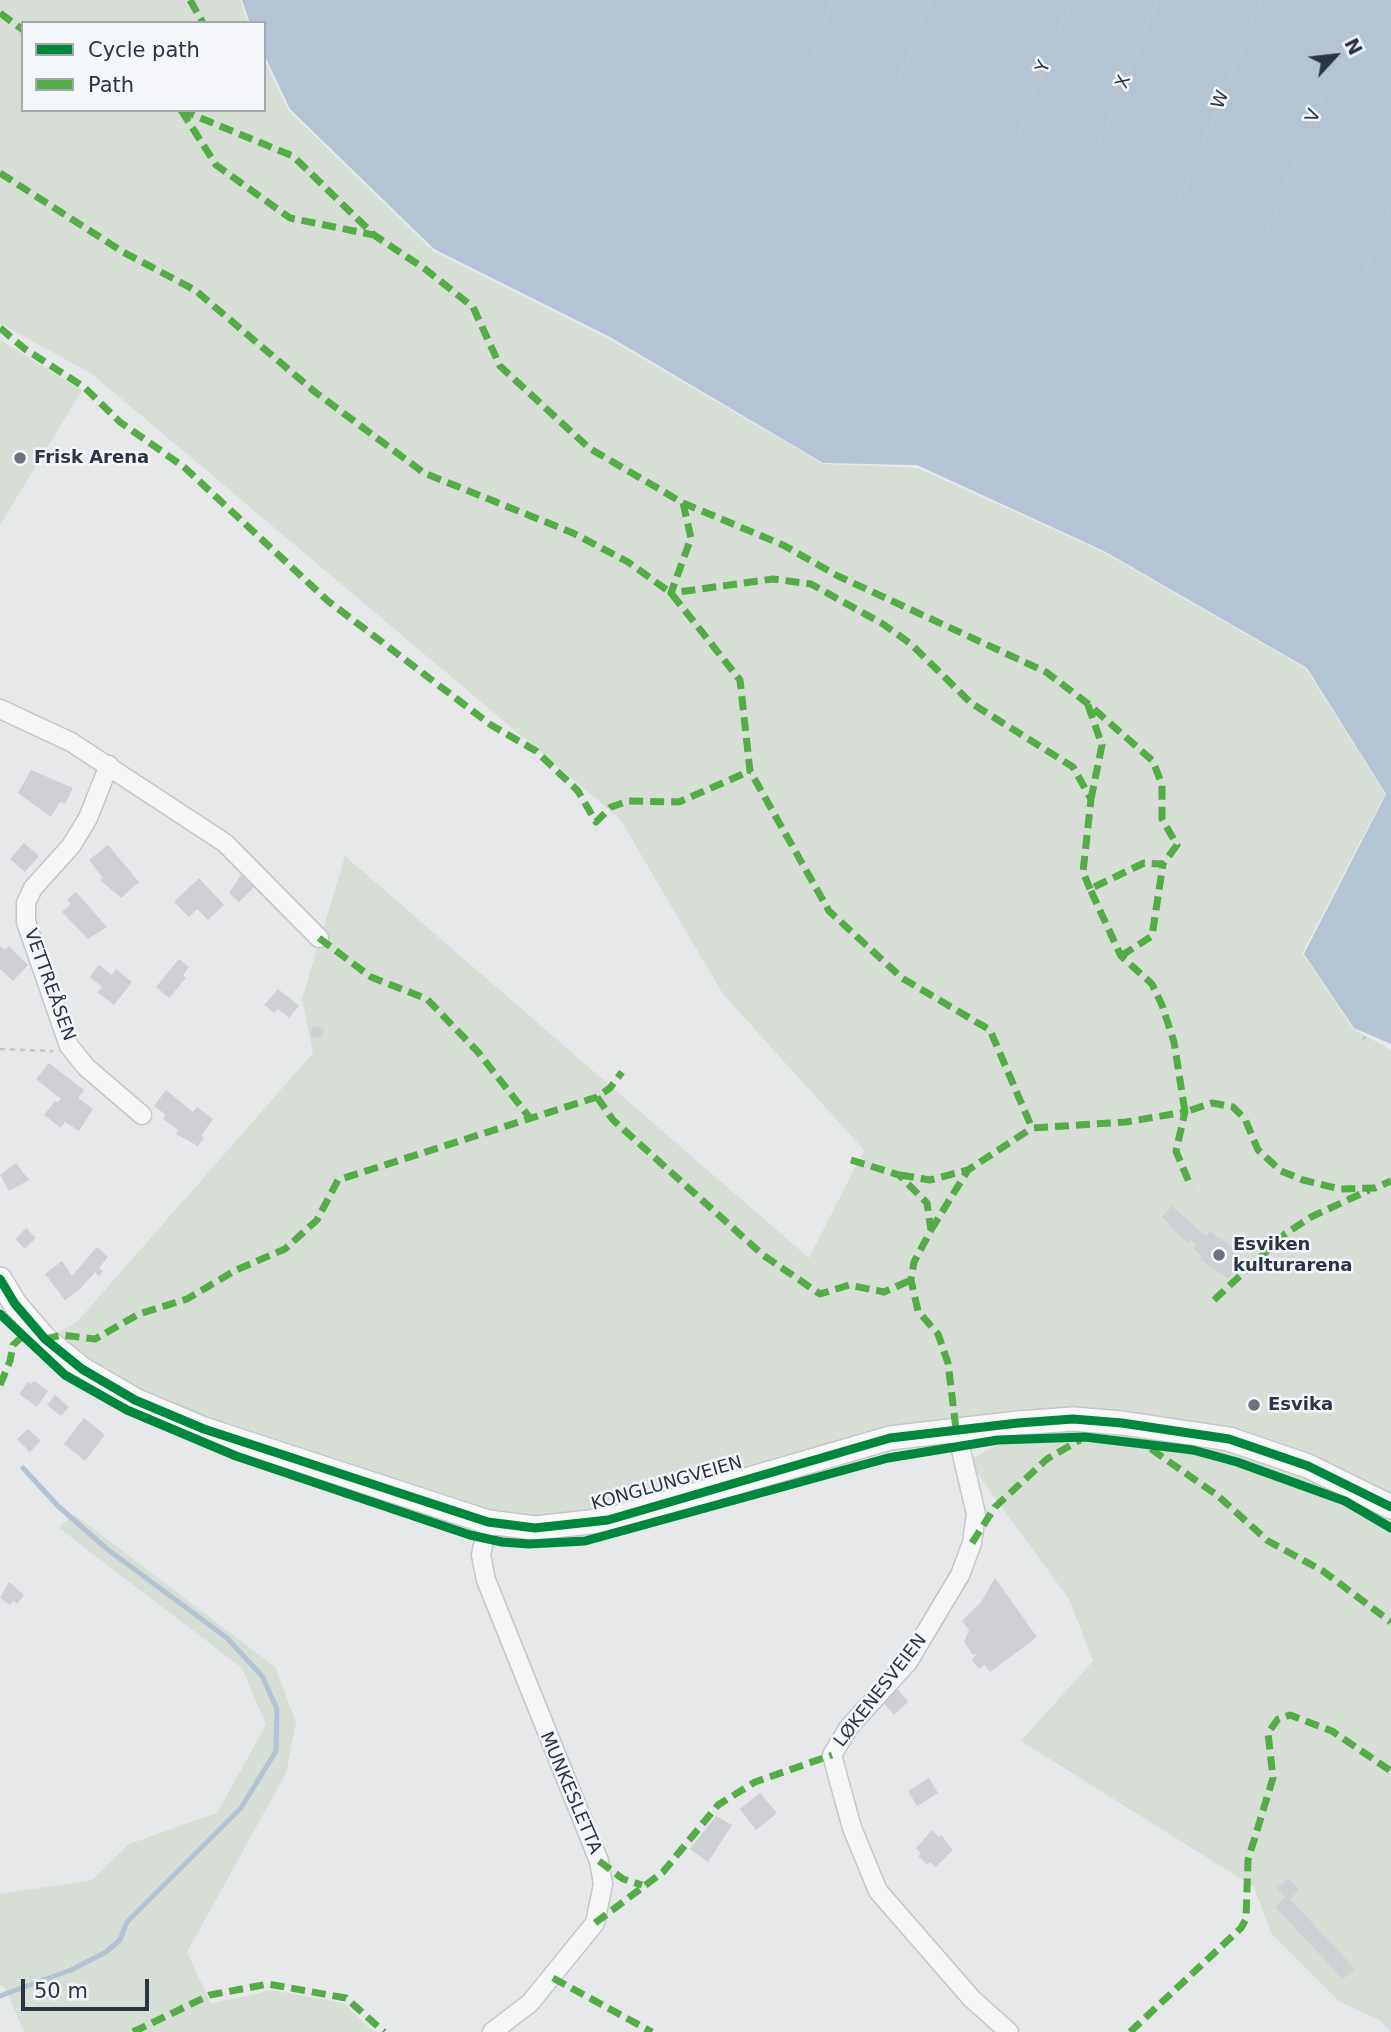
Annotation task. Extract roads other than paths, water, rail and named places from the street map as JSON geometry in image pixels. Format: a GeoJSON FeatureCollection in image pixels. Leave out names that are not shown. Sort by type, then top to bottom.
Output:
{"type":"FeatureCollection","features":[{"type":"Feature","properties":{"kind":"street"},"geometry":{"type":"LineString","coordinates":[[0,709],[71,741],[225,843],[319,938]]}},
{"type":"Feature","properties":{"kind":"street","name":"VETTREÅSEN"},"geometry":{"type":"LineString","coordinates":[[109,765],[88,818],[77,836],[33,888],[26,902],[26,922],[69,1046],[86,1067],[142,1115]]}},
{"type":"Feature","properties":{"kind":"street","name":"KONGLUNGVEIEN"},"geometry":{"type":"LineString","coordinates":[[0,1279],[15,1304],[45,1339],[82,1370],[135,1400],[204,1429],[488,1522],[535,1528],[608,1520],[813,1458],[890,1438],[1073,1419],[1229,1439],[1308,1466],[1391,1507]]}},
{"type":"Feature","properties":{"kind":"street","name":"LØKENESVEIEN"},"geometry":{"type":"LineString","coordinates":[[957,1429],[975,1514],[972,1543],[964,1564],[937,1618],[908,1662],[849,1727],[832,1755],[852,1828],[878,1891],[972,1999],[1009,2032]]}},
{"type":"Feature","properties":{"kind":"street","name":"MUNKESLETTA"},"geometry":{"type":"LineString","coordinates":[[488,1522],[481,1555],[486,1580],[537,1714],[599,1861],[603,1884],[595,1923],[530,2003],[492,2032]]}},
{"type":"Feature","properties":{"kind":"water"},"geometry":{"type":"Polygon","coordinates":[[[242,0],[1391,0],[1391,1044],[1354,1028],[1304,954],[1386,794],[1307,668],[1104,551],[917,465],[823,463],[610,337],[434,249],[290,109],[266,58],[266,21],[249,21],[242,0]]]}},
{"type":"Feature","properties":{"kind":"waterway"},"geometry":{"type":"LineString","coordinates":[[0,1996],[71,1970],[106,1952],[120,1940],[127,1922],[241,1808],[276,1751],[277,1709],[262,1676],[227,1638],[107,1549],[58,1506],[23,1468]]}},
{"type":"Feature","properties":{"kind":"place","name":"Frisk Arena"},"geometry":{"type":"Point","coordinates":[20,458]}},
{"type":"Feature","properties":{"kind":"place","name":"Esviken kulturarena"},"geometry":{"type":"Point","coordinates":[1219,1255]}},
{"type":"Feature","properties":{"kind":"place","name":"Esvika"},"geometry":{"type":"Point","coordinates":[1254,1405]}}]}
